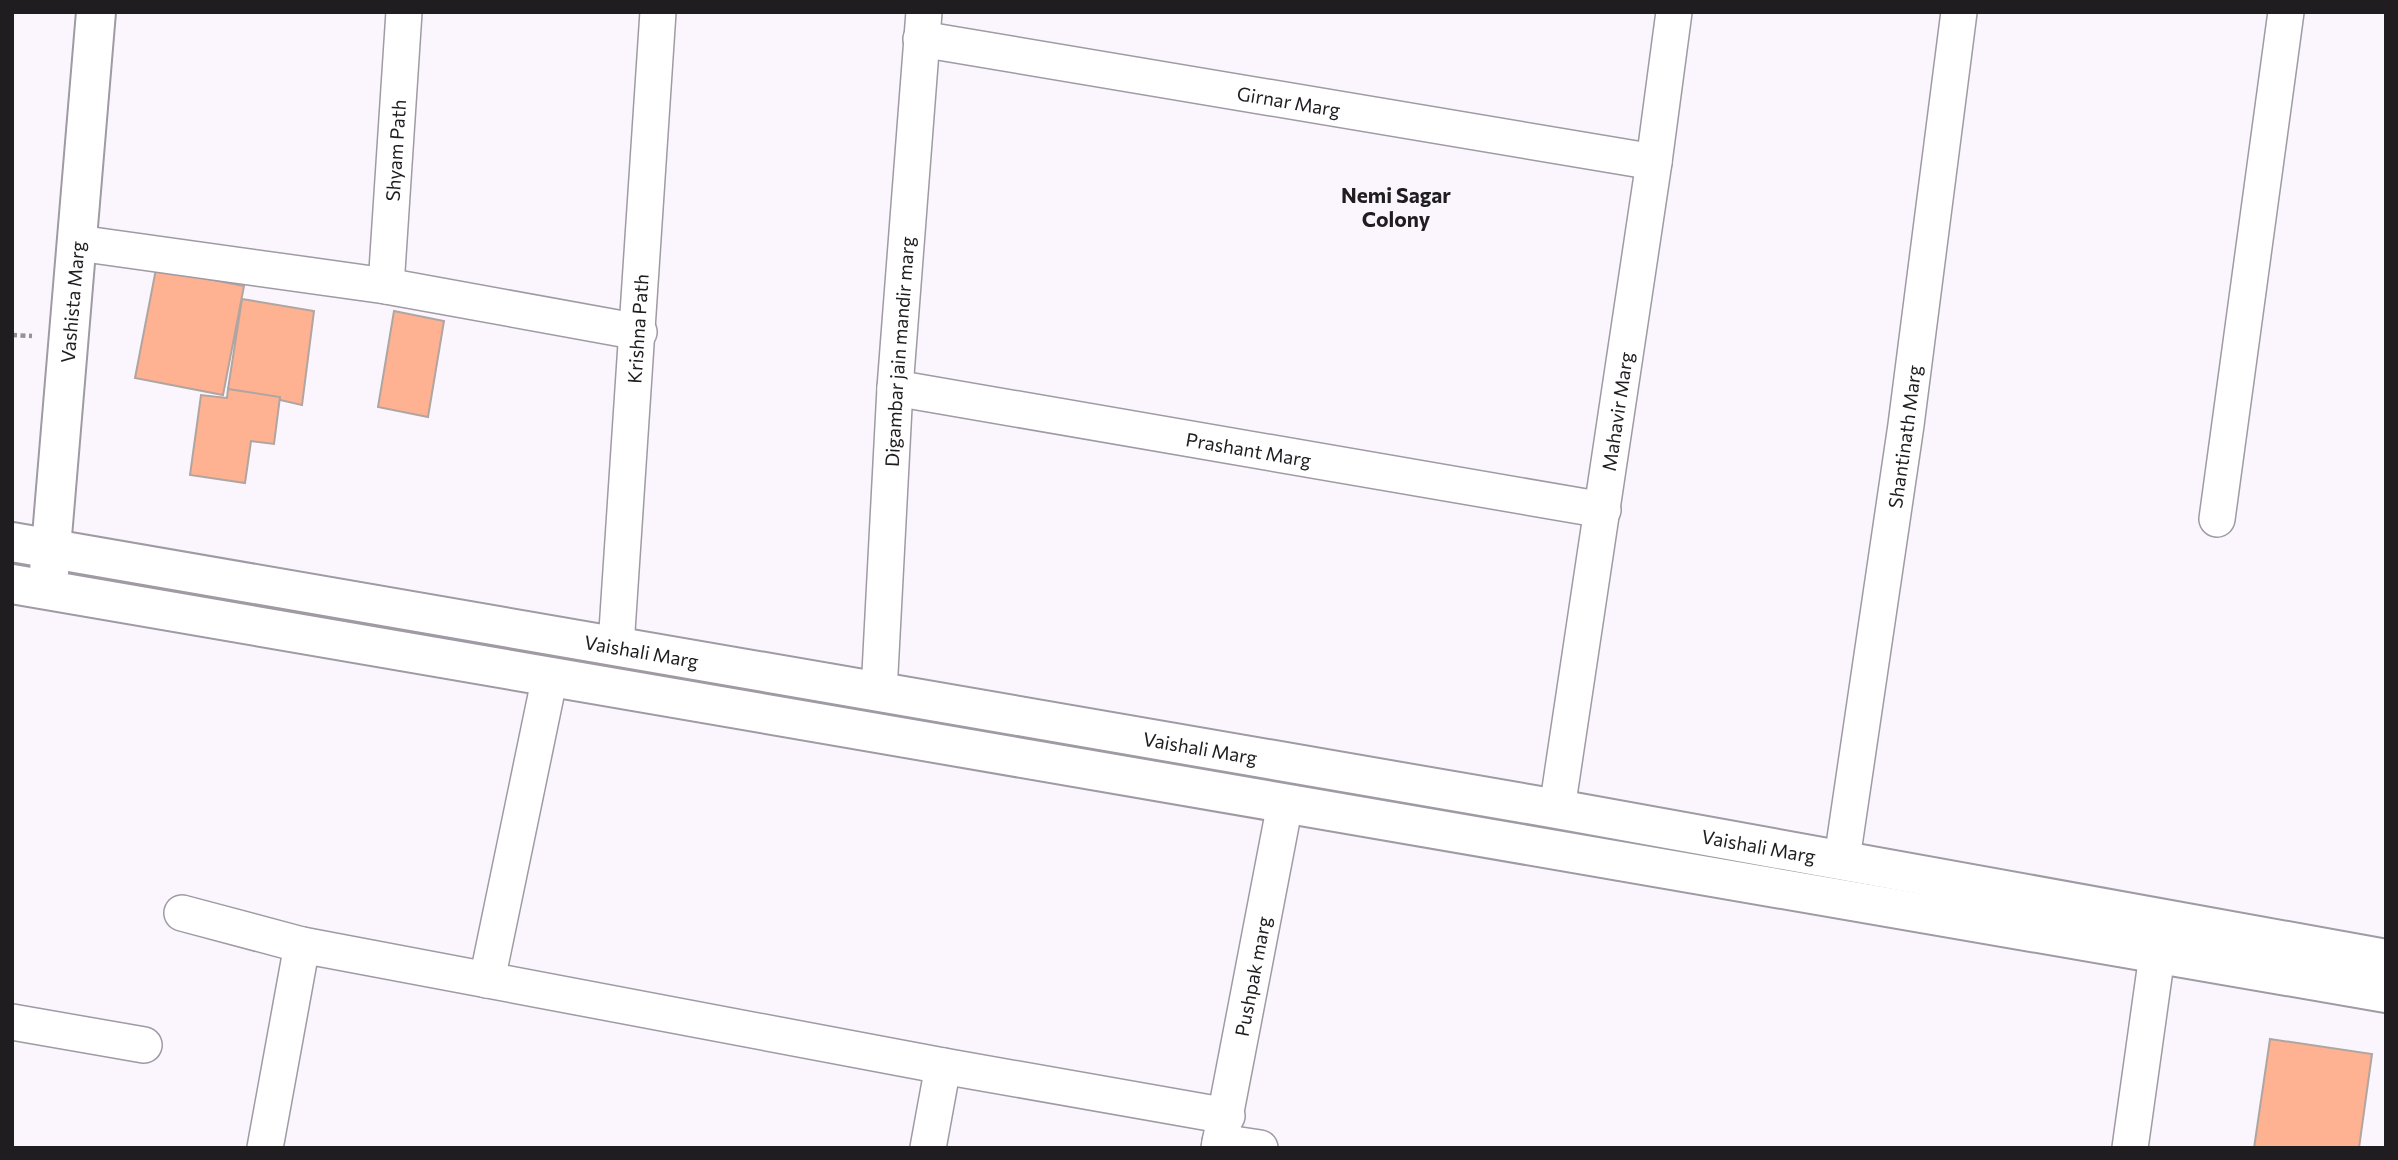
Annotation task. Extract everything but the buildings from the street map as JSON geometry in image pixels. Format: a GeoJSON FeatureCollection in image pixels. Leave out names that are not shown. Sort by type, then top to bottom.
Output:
{"type":"FeatureCollection","features":[{"type":"Feature","properties":{"kind":"street","name":"Vashista Marg"},"geometry":{"type":"LineString","coordinates":[[29,587],[51,548],[96,12]]}},
{"type":"Feature","properties":{"kind":"street","name":"Shyam Path"},"geometry":{"type":"LineString","coordinates":[[386,286],[404,12]]}},
{"type":"Feature","properties":{"kind":"street","name":"Krishna Path"},"geometry":{"type":"LineString","coordinates":[[617,646],[658,12]]}},
{"type":"Feature","properties":{"kind":"street","name":"Shantinath Marg"},"geometry":{"type":"LineString","coordinates":[[1842,859],[1906,425],[1959,12]]}},
{"type":"Feature","properties":{"kind":"street"},"geometry":{"type":"LineString","coordinates":[[2217,519],[2287,12]]}},
{"type":"Feature","properties":{"kind":"street","name":"Mahavir Marg"},"geometry":{"type":"LineString","coordinates":[[1557,809],[1654,162],[1664,15]]}},
{"type":"Feature","properties":{"kind":"street","name":"Girnar Marg"},"geometry":{"type":"LineString","coordinates":[[922,25],[1654,162]]}},
{"type":"Feature","properties":{"kind":"street","name":"Digambar jain mandir marg"},"geometry":{"type":"LineString","coordinates":[[879,691],[895,388],[922,25]]}},
{"type":"Feature","properties":{"kind":"street"},"geometry":{"type":"LineString","coordinates":[[78,243],[386,286],[639,332]]}},
{"type":"Feature","properties":{"kind":"street","name":"Prashant Marg"},"geometry":{"type":"LineString","coordinates":[[895,388],[1603,510]]}},
{"type":"Feature","properties":{"kind":"street","name":"Vaishali Marg"},"geometry":{"type":"LineString","coordinates":[[12,542],[1842,859],[2386,959]]}},
{"type":"Feature","properties":{"kind":"street","name":"Vaishali Marg"},"geometry":{"type":"LineString","coordinates":[[29,587],[2386,993]]}},
{"type":"Feature","properties":{"kind":"street"},"geometry":{"type":"LineString","coordinates":[[487,980],[557,636]]}},
{"type":"Feature","properties":{"kind":"street"},"geometry":{"type":"LineString","coordinates":[[1284,804],[1291,765]]}},
{"type":"Feature","properties":{"kind":"street","name":"Pushpak marg"},"geometry":{"type":"LineString","coordinates":[[1222,1135],[1284,804]]}},
{"type":"Feature","properties":{"kind":"street"},"geometry":{"type":"LineString","coordinates":[[182,913],[302,944],[943,1066],[1222,1135],[1260,1148]]}},
{"type":"Feature","properties":{"kind":"street"},"geometry":{"type":"LineString","coordinates":[[265,1148],[302,944]]}},
{"type":"Feature","properties":{"kind":"street"},"geometry":{"type":"LineString","coordinates":[[2130,1148],[2157,955]]}},
{"type":"Feature","properties":{"kind":"street"},"geometry":{"type":"LineString","coordinates":[[12,1022],[144,1045]]}},
{"type":"Feature","properties":{"kind":"street"},"geometry":{"type":"LineString","coordinates":[[928,1148],[943,1066]]}},
{"type":"Feature","properties":{"kind":"district","name":"Nemi Sagar Colony"},"geometry":{"type":"Point","coordinates":[1396,206]}}]}
